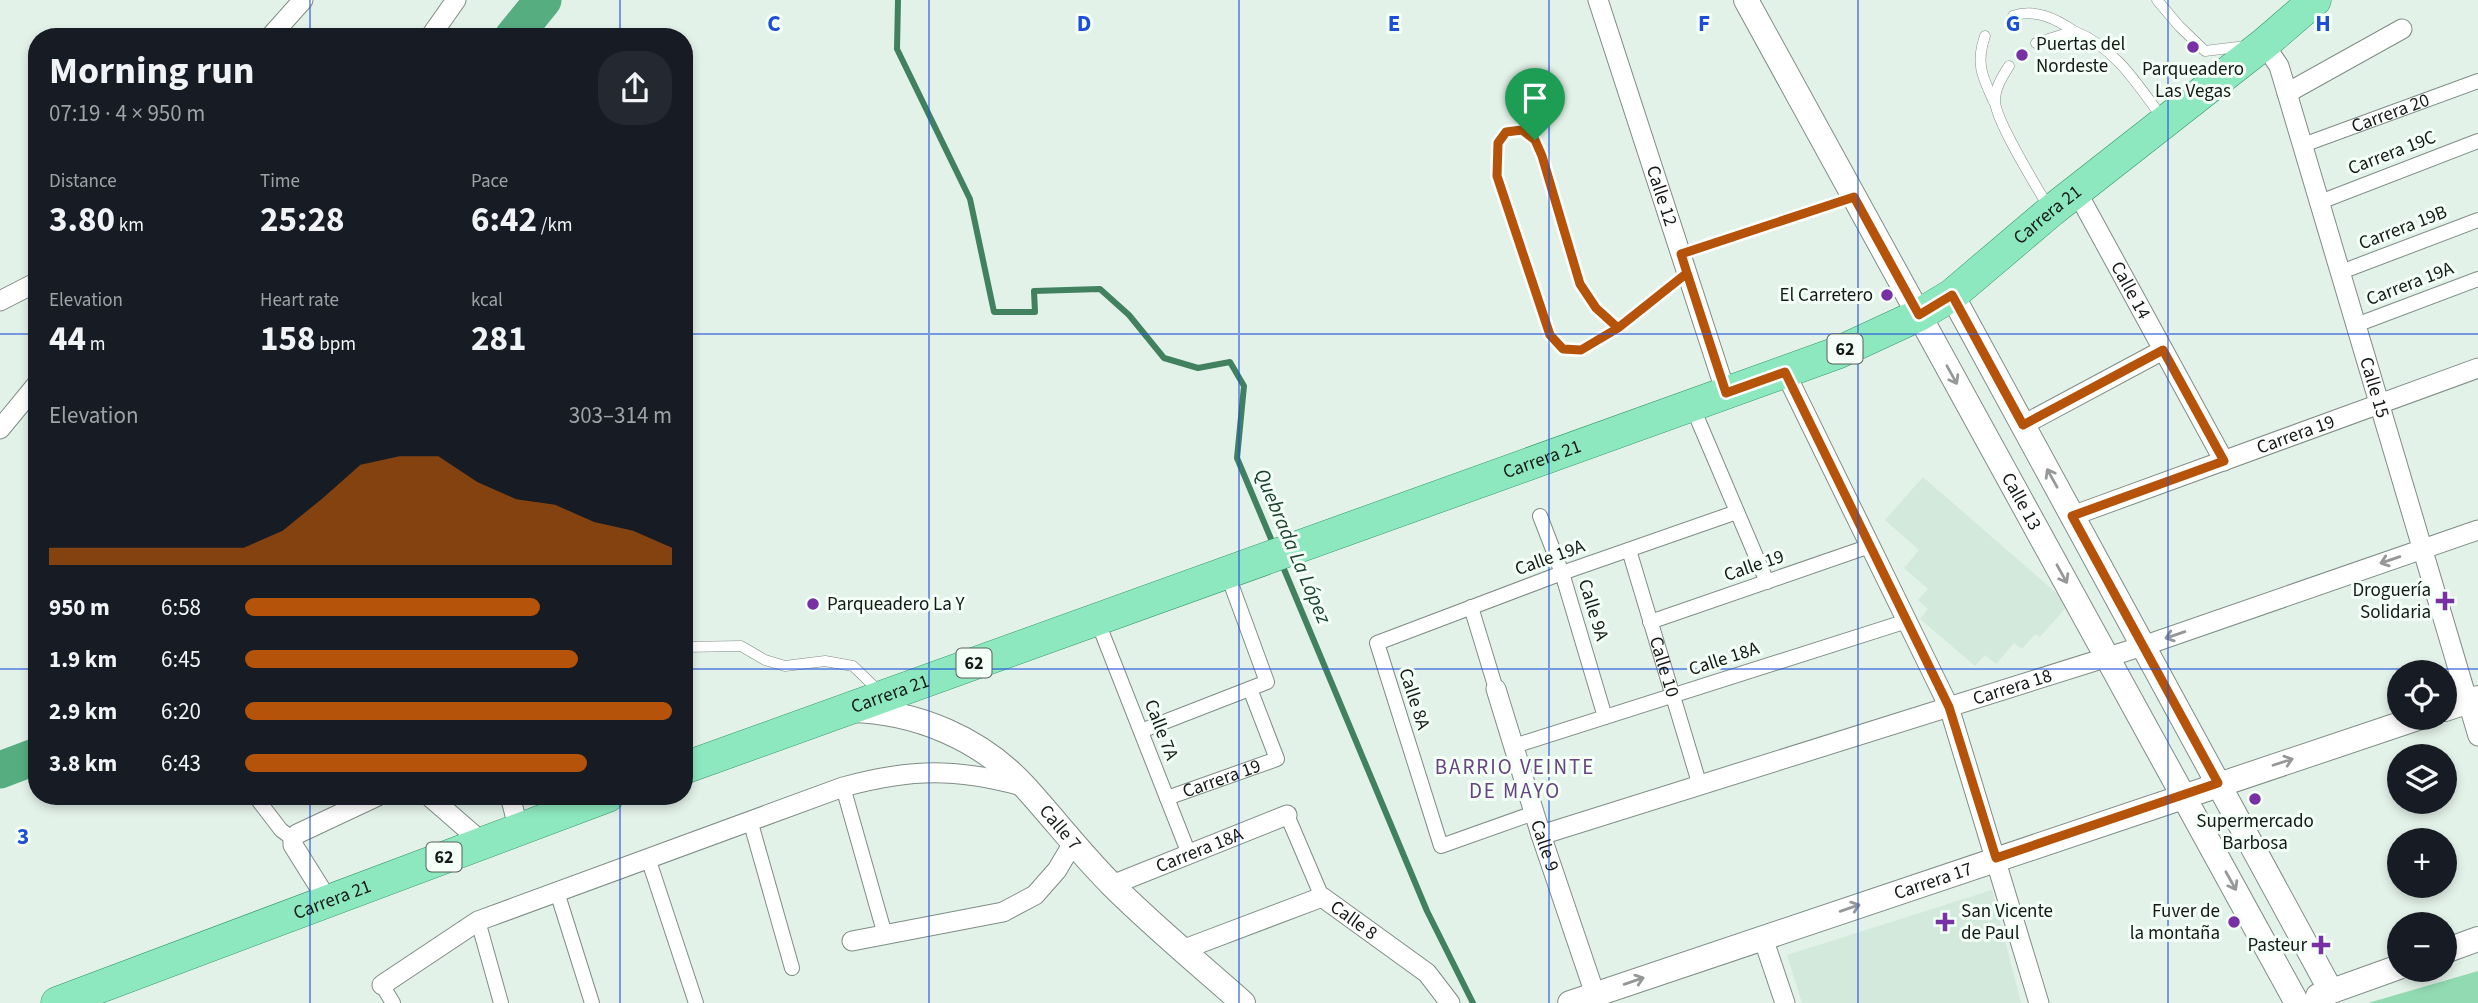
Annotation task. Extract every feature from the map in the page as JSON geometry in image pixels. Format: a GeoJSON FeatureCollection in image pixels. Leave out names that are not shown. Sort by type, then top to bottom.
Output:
{"type":"FeatureCollection","features":[{"type":"Feature","properties":{"kind":"main road","name":"Carrera 21"},"geometry":{"type":"LineString","coordinates":[[693,765],[1837,353],[1919,315],[1952,295],[2164,120],[2264,44],[2315,0]]}},
{"type":"Feature","properties":{"kind":"main road","name":"Carrera 21"},"geometry":{"type":"LineString","coordinates":[[57,1003],[584,805]]}},
{"type":"Feature","properties":{"kind":"street"},"geometry":{"type":"LineString","coordinates":[[278,28],[303,0]]}},
{"type":"Feature","properties":{"kind":"street"},"geometry":{"type":"LineString","coordinates":[[436,28],[456,0]]}},
{"type":"Feature","properties":{"kind":"street","name":"Calle 13"},"geometry":{"type":"LineString","coordinates":[[1746,0],[2298,1003]]}},
{"type":"Feature","properties":{"kind":"street","name":"Calle 12"},"geometry":{"type":"LineString","coordinates":[[1603,1],[1726,393]]}},
{"type":"Feature","properties":{"kind":"street"},"geometry":{"type":"LineString","coordinates":[[2287,93],[2402,29]]}},
{"type":"Feature","properties":{"kind":"street","name":"Calle 15"},"geometry":{"type":"LineString","coordinates":[[2264,44],[2279,66],[2423,549],[2473,699],[2478,736]]}},
{"type":"Feature","properties":{"kind":"street","name":"Carrera 20"},"geometry":{"type":"LineString","coordinates":[[2303,145],[2478,81]]}},
{"type":"Feature","properties":{"kind":"street","name":"Carrera 19C"},"geometry":{"type":"LineString","coordinates":[[2320,201],[2478,141]]}},
{"type":"Feature","properties":{"kind":"street","name":"Calle 14"},"geometry":{"type":"LineString","coordinates":[[2077,192],[2224,461]]}},
{"type":"Feature","properties":{"kind":"street","name":"Carrera 19B"},"geometry":{"type":"LineString","coordinates":[[2341,272],[2478,220]]}},
{"type":"Feature","properties":{"kind":"street","name":"Carrera 19A"},"geometry":{"type":"LineString","coordinates":[[2356,325],[2478,279]]}},
{"type":"Feature","properties":{"kind":"street"},"geometry":{"type":"LineString","coordinates":[[0,301],[28,287]]}},
{"type":"Feature","properties":{"kind":"street","name":"Calle 13"},"geometry":{"type":"LineString","coordinates":[[1952,295],[2331,991]]}},
{"type":"Feature","properties":{"kind":"street"},"geometry":{"type":"LineString","coordinates":[[2023,425],[2163,350]]}},
{"type":"Feature","properties":{"kind":"street","name":"Carrera 19"},"geometry":{"type":"LineString","coordinates":[[2072,516],[2478,368]]}},
{"type":"Feature","properties":{"kind":"street"},"geometry":{"type":"LineString","coordinates":[[1785,372],[1949,707],[2039,1003]]}},
{"type":"Feature","properties":{"kind":"street"},"geometry":{"type":"LineString","coordinates":[[0,429],[28,395]]}},
{"type":"Feature","properties":{"kind":"street"},"geometry":{"type":"LineString","coordinates":[[1692,406],[1767,582]]}},
{"type":"Feature","properties":{"kind":"street","name":"Calle 19A"},"geometry":{"type":"LineString","coordinates":[[1377,643],[1562,573],[1737,512]]}},
{"type":"Feature","properties":{"kind":"street","name":"Calle 9A"},"geometry":{"type":"LineString","coordinates":[[1540,516],[1562,573],[1605,717]]}},
{"type":"Feature","properties":{"kind":"street","name":"Carrera 18"},"geometry":{"type":"LineString","coordinates":[[1541,835],[2143,646],[2478,530]]}},
{"type":"Feature","properties":{"kind":"street","name":"Calle 19"},"geometry":{"type":"LineString","coordinates":[[1650,622],[1870,547]]}},
{"type":"Feature","properties":{"kind":"street","name":"Calle 10"},"geometry":{"type":"LineString","coordinates":[[1629,550],[1700,786]]}},
{"type":"Feature","properties":{"kind":"street"},"geometry":{"type":"LineString","coordinates":[[1141,731],[1267,682],[1227,573]]}},
{"type":"Feature","properties":{"kind":"street","name":"Calle 9"},"geometry":{"type":"LineString","coordinates":[[1471,607],[1541,835],[1596,999]]}},
{"type":"Feature","properties":{"kind":"street","name":"Calle 7A"},"geometry":{"type":"LineString","coordinates":[[1097,620],[1189,854]]}},
{"type":"Feature","properties":{"kind":"street","name":"Calle 18A"},"geometry":{"type":"LineString","coordinates":[[1514,746],[1907,621]]}},
{"type":"Feature","properties":{"kind":"street","name":"Calle 8A"},"geometry":{"type":"LineString","coordinates":[[1377,643],[1441,846],[1534,813]]}},
{"type":"Feature","properties":{"kind":"street","name":"Carrera 19"},"geometry":{"type":"LineString","coordinates":[[1167,798],[1277,759],[1250,689]]}},
{"type":"Feature","properties":{"kind":"street","name":"Calle 7"},"geometry":{"type":"LineString","coordinates":[[846,710],[905,717],[942,729],[978,747],[1026,787],[1112,885],[1243,1003]]}},
{"type":"Feature","properties":{"kind":"street","name":"Carrera 17"},"geometry":{"type":"LineString","coordinates":[[1570,1003],[1596,999],[1763,937],[2387,728]]}},
{"type":"Feature","properties":{"kind":"street"},"geometry":{"type":"LineString","coordinates":[[393,1003],[382,985],[478,921],[843,787],[878,777],[940,772],[990,777],[1026,787]]}},
{"type":"Feature","properties":{"kind":"street"},"geometry":{"type":"LineString","coordinates":[[843,787],[885,935]]}},
{"type":"Feature","properties":{"kind":"street"},"geometry":{"type":"LineString","coordinates":[[262,805],[281,831],[293,839]]}},
{"type":"Feature","properties":{"kind":"street"},"geometry":{"type":"LineString","coordinates":[[328,901],[293,845],[293,839],[297,834],[359,805]]}},
{"type":"Feature","properties":{"kind":"street"},"geometry":{"type":"LineString","coordinates":[[439,805],[483,843]]}},
{"type":"Feature","properties":{"kind":"street"},"geometry":{"type":"LineString","coordinates":[[512,805],[519,830]]}},
{"type":"Feature","properties":{"kind":"street","name":"Carrera 18A"},"geometry":{"type":"LineString","coordinates":[[1112,885],[1287,815]]}},
{"type":"Feature","properties":{"kind":"street","name":"Calle 8"},"geometry":{"type":"LineString","coordinates":[[1287,815],[1322,897],[1427,973],[1450,1003]]}},
{"type":"Feature","properties":{"kind":"street"},"geometry":{"type":"LineString","coordinates":[[750,820],[792,968]]}},
{"type":"Feature","properties":{"kind":"street"},"geometry":{"type":"LineString","coordinates":[[852,941],[1003,912],[1035,895],[1057,870],[1073,843]]}},
{"type":"Feature","properties":{"kind":"street"},"geometry":{"type":"LineString","coordinates":[[649,858],[696,1003]]}},
{"type":"Feature","properties":{"kind":"street"},"geometry":{"type":"LineString","coordinates":[[557,892],[592,1003]]}},
{"type":"Feature","properties":{"kind":"street"},"geometry":{"type":"LineString","coordinates":[[1182,950],[1322,897]]}},
{"type":"Feature","properties":{"kind":"street"},"geometry":{"type":"LineString","coordinates":[[478,921],[501,1003]]}},
{"type":"Feature","properties":{"kind":"street"},"geometry":{"type":"LineString","coordinates":[[1763,937],[1785,1003]]}},
{"type":"Feature","properties":{"kind":"street"},"geometry":{"type":"LineString","coordinates":[[2457,947],[2478,939]]}},
{"type":"Feature","properties":{"kind":"street"},"geometry":{"type":"LineString","coordinates":[[2298,1003],[2387,971]]}},
{"type":"Feature","properties":{"kind":"lane"},"geometry":{"type":"LineString","coordinates":[[2157,0],[2205,51],[2264,44]]}},
{"type":"Feature","properties":{"kind":"lane"},"geometry":{"type":"LineString","coordinates":[[2013,16],[2030,13],[2046,16],[2097,43],[2126,68],[2164,120]]}},
{"type":"Feature","properties":{"kind":"lane"},"geometry":{"type":"LineString","coordinates":[[2036,43],[2074,31]]}},
{"type":"Feature","properties":{"kind":"lane"},"geometry":{"type":"LineString","coordinates":[[1985,36],[1980,71],[2017,152],[2051,212]]}},
{"type":"Feature","properties":{"kind":"lane"},"geometry":{"type":"LineString","coordinates":[[1995,104],[1999,82],[2009,66]]}},
{"type":"Feature","properties":{"kind":"lane"},"geometry":{"type":"LineString","coordinates":[[1618,328],[1596,308],[1580,284],[1535,140],[1522,130],[1506,132],[1498,143],[1497,176],[1550,335],[1563,349],[1581,350],[1618,328],[1684,264],[1854,197]]}},
{"type":"Feature","properties":{"kind":"lane"},"geometry":{"type":"LineString","coordinates":[[693,647],[741,646],[765,660],[785,666],[825,661],[853,666],[883,695]]}},
{"type":"Feature","properties":{"kind":"shaded area"},"geometry":{"type":"Polygon","coordinates":[[[1923,477],[2069,604],[2040,637],[2035,634],[2022,649],[2014,643],[1996,664],[1985,655],[1975,666],[1920,619],[1928,609],[1918,600],[1928,589],[1904,568],[1919,550],[1885,520],[1923,477]]]}},
{"type":"Feature","properties":{"kind":"shaded area","name":"San Vicente de Paul"},"geometry":{"type":"Polygon","coordinates":[[[1992,890],[2021,1003],[1802,1003],[1787,955],[1992,890]]]}},
{"type":"Feature","properties":{"kind":"green space"},"geometry":{"type":"Polygon","coordinates":[[[2478,971],[2478,1003],[2368,1003],[2440,982],[2457,982],[2457,977],[2478,971]]]}},
{"type":"Feature","properties":{"kind":"waterway"},"geometry":{"type":"LineString","coordinates":[[520,28],[543,0]]}},
{"type":"Feature","properties":{"kind":"waterway","name":"Quebrada La López"},"geometry":{"type":"LineString","coordinates":[[898,0],[897,49],[970,199],[994,312],[1035,312],[1034,291],[1100,289],[1129,315],[1164,358],[1198,368],[1230,362],[1244,386],[1237,458],[1274,546]]}},
{"type":"Feature","properties":{"kind":"waterway","name":"Quebrada La López"},"geometry":{"type":"LineString","coordinates":[[1281,562],[1427,911],[1473,1003]]}},
{"type":"Feature","properties":{"kind":"waterway"},"geometry":{"type":"LineString","coordinates":[[0,770],[28,759]]}},
{"type":"Feature","properties":{"kind":"place","name":"Parqueadero Las Vegas"},"geometry":{"type":"Point","coordinates":[2193,47]}},
{"type":"Feature","properties":{"kind":"place","name":"Puertas del Nordeste"},"geometry":{"type":"Point","coordinates":[2022,55]}},
{"type":"Feature","properties":{"kind":"place","name":"El Carretero"},"geometry":{"type":"Point","coordinates":[1887,295]}},
{"type":"Feature","properties":{"kind":"place","name":"Droguería Solidaria"},"geometry":{"type":"Point","coordinates":[2445,601]}},
{"type":"Feature","properties":{"kind":"place","name":"Parqueadero La Y"},"geometry":{"type":"Point","coordinates":[813,604]}},
{"type":"Feature","properties":{"kind":"place","name":"Supermercado Barbosa"},"geometry":{"type":"Point","coordinates":[2255,799]}},
{"type":"Feature","properties":{"kind":"place","name":"San Vicente de Paul"},"geometry":{"type":"Point","coordinates":[1945,922]}},
{"type":"Feature","properties":{"kind":"place","name":"Fuver de la montaña"},"geometry":{"type":"Point","coordinates":[2234,922]}},
{"type":"Feature","properties":{"kind":"place","name":"Pasteur"},"geometry":{"type":"Point","coordinates":[2321,945]}},
{"type":"Feature","properties":{"kind":"district","name":"BARRIO VEINTE DE MAYO"},"geometry":{"type":"Point","coordinates":[1515,779]}},
{"type":"Feature","properties":{"kind":"route"},"geometry":{"type":"LineString","coordinates":[[1535,140],[1522,130],[1506,132],[1498,143],[1497,176],[1550,335],[1563,349],[1581,350],[1618,328],[1687,273],[1681,254],[1854,197],[1919,315],[1952,295],[2023,425],[2163,350],[2224,461],[2072,516],[2218,783],[1996,858],[1949,707],[1785,372],[1726,393],[1687,273],[1618,328],[1596,308],[1580,284],[1535,140]]}}]}
